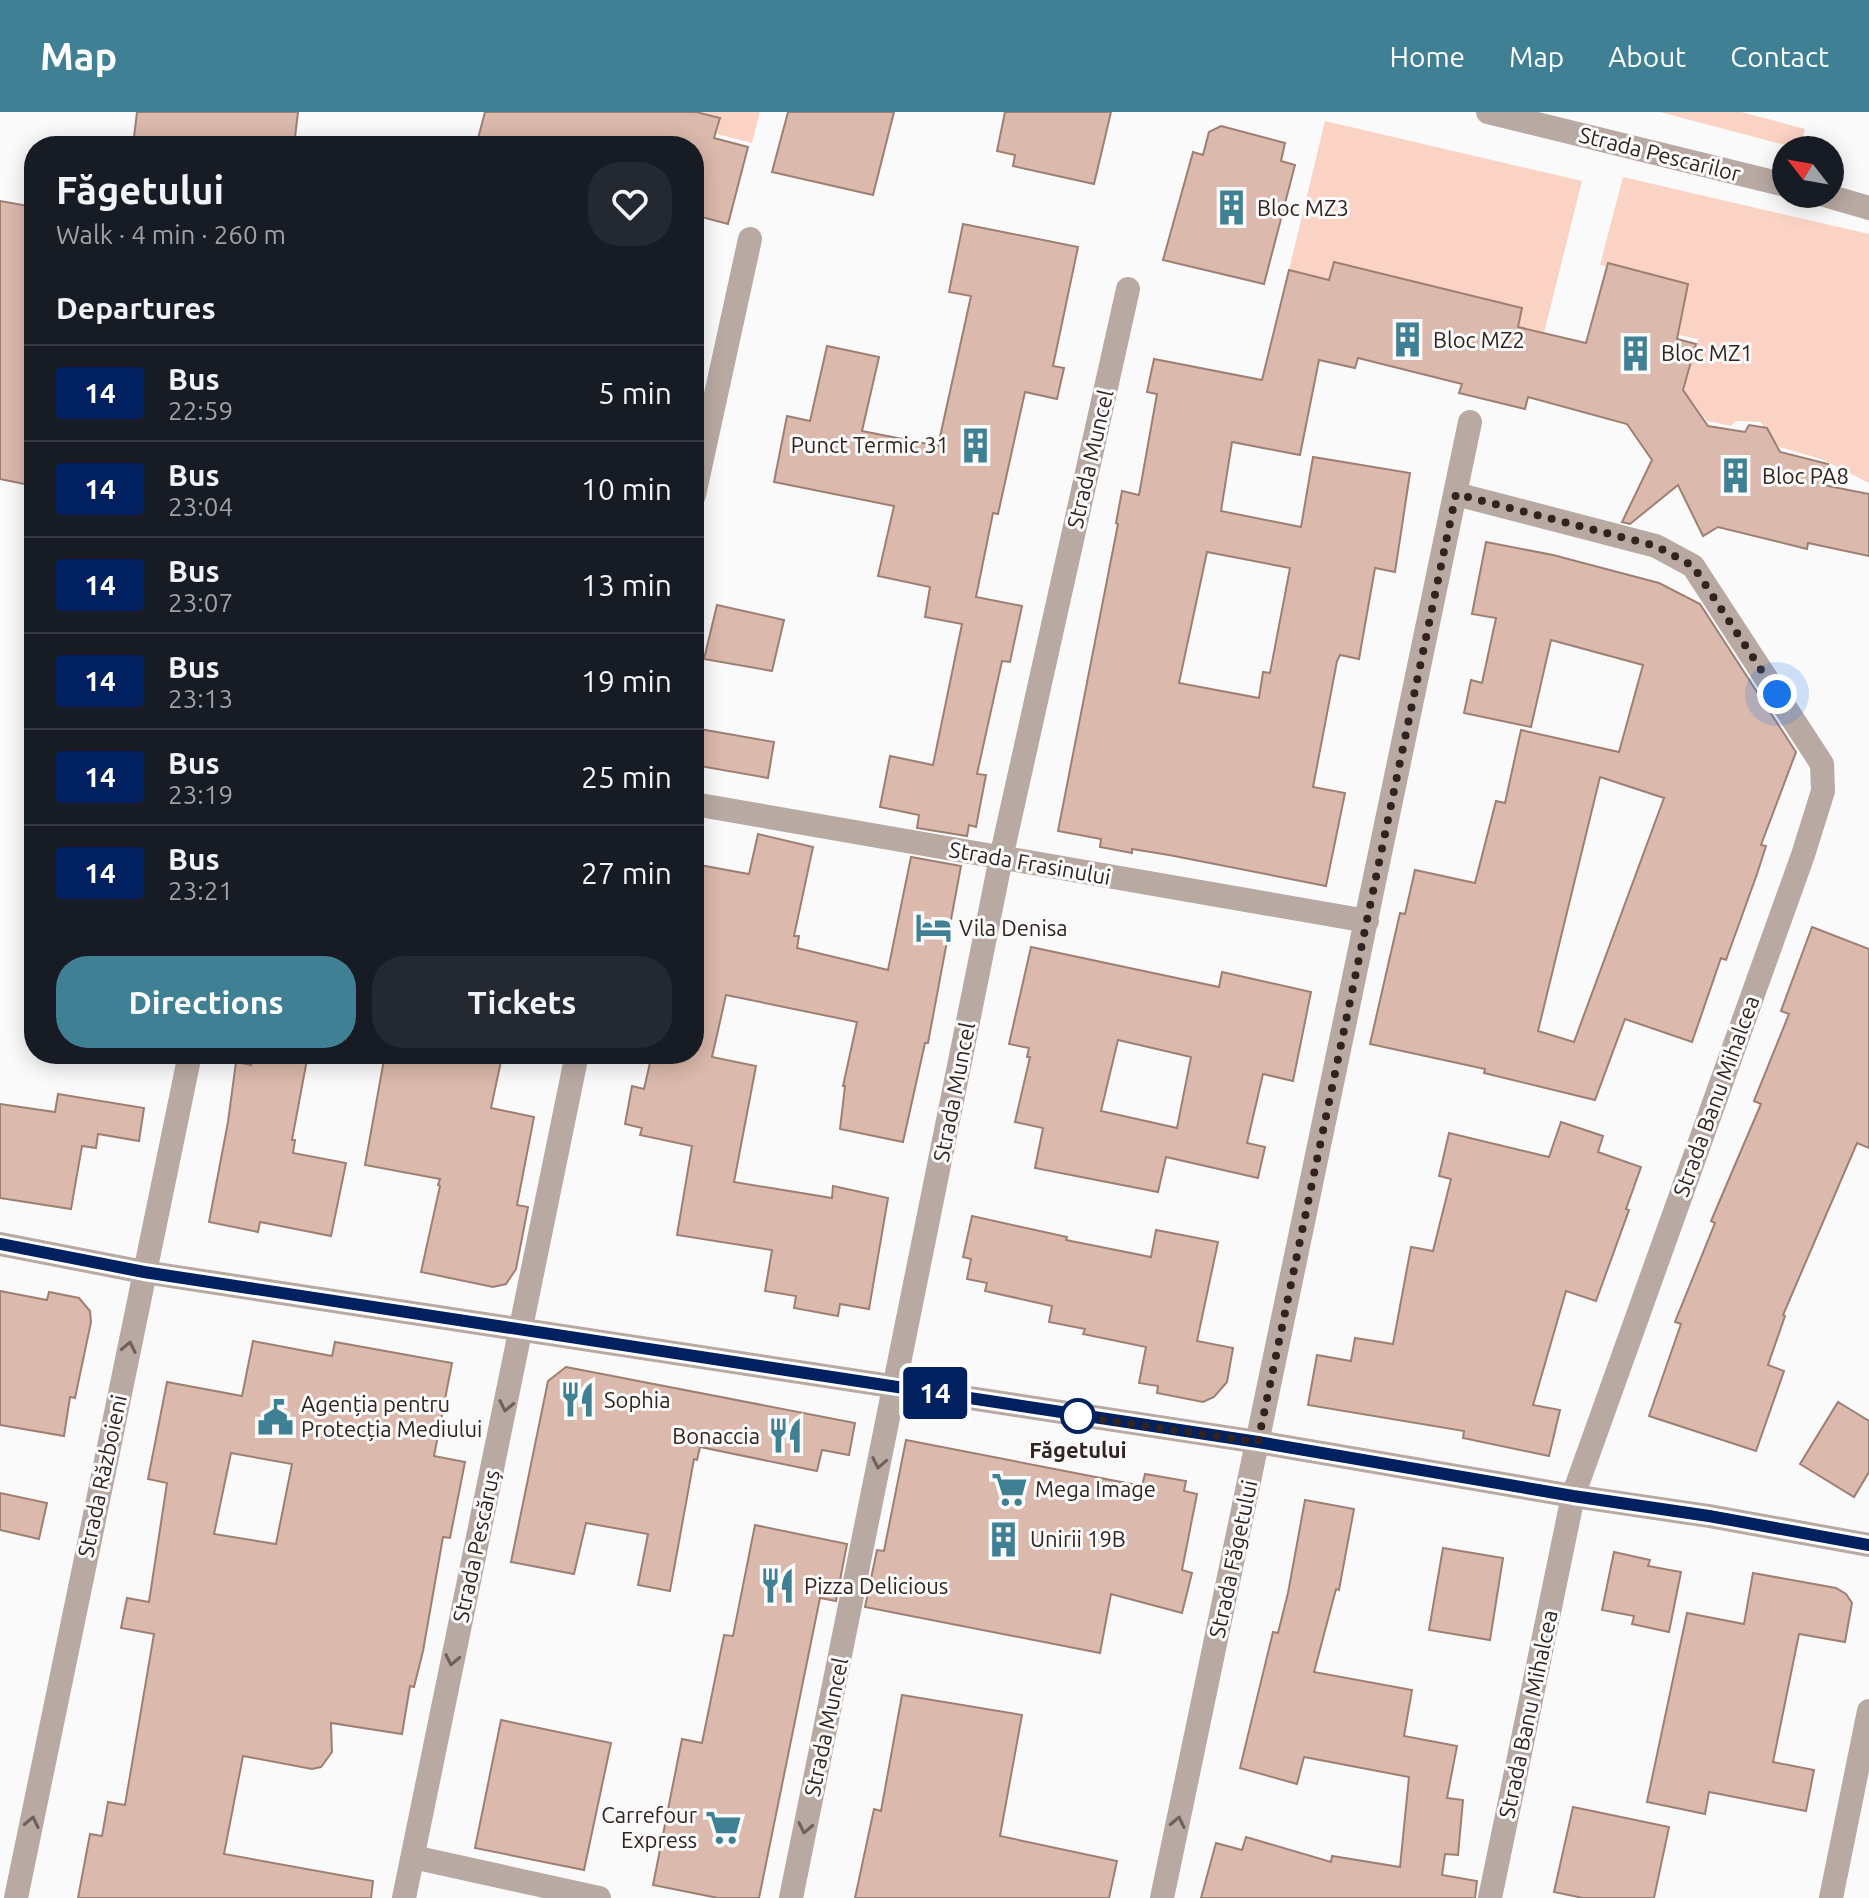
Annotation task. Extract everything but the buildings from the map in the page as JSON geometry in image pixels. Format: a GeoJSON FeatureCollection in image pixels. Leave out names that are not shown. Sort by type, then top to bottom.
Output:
{"type":"FeatureCollection","features":[{"type":"Feature","properties":{"kind":"street","name":"Strada Pescarilor"},"geometry":{"type":"LineString","coordinates":[[1488,112],[1772,182]]}},
{"type":"Feature","properties":{"kind":"street"},"geometry":{"type":"LineString","coordinates":[[1844,201],[1869,208]]}},
{"type":"Feature","properties":{"kind":"street"},"geometry":{"type":"LineString","coordinates":[[704,449],[750,239]]}},
{"type":"Feature","properties":{"kind":"street","name":"Strada Muncel"},"geometry":{"type":"LineString","coordinates":[[791,1898],[1001,858],[1128,289]]}},
{"type":"Feature","properties":{"kind":"street","name":"Strada Făgetului"},"geometry":{"type":"LineString","coordinates":[[1162,1898],[1470,422]]}},
{"type":"Feature","properties":{"kind":"street","name":"Strada Banu Mihalcea"},"geometry":{"type":"LineString","coordinates":[[1456,494],[1656,546],[1693,566],[1822,764],[1823,791],[1815,821],[1573,1496],[1490,1898]]}},
{"type":"Feature","properties":{"kind":"street","name":"Strada Frasinului"},"geometry":{"type":"LineString","coordinates":[[704,806],[1367,921]]}},
{"type":"Feature","properties":{"kind":"street","name":"Strada Războieni"},"geometry":{"type":"LineString","coordinates":[[16,1898],[188,1064]]}},
{"type":"Feature","properties":{"kind":"street","name":"Strada Pescăruș"},"geometry":{"type":"LineString","coordinates":[[404,1898],[575,1064]]}},
{"type":"Feature","properties":{"kind":"street"},"geometry":{"type":"LineString","coordinates":[[0,1244],[144,1272],[1258,1442],[1869,1545]]}},
{"type":"Feature","properties":{"kind":"street"},"geometry":{"type":"LineString","coordinates":[[1831,1898],[1869,1711]]}},
{"type":"Feature","properties":{"kind":"street"},"geometry":{"type":"LineString","coordinates":[[413,1857],[599,1898]]}},
{"type":"Feature","properties":{"kind":"shaded area"},"geometry":{"type":"Polygon","coordinates":[[[700,112],[760,112],[752,143],[717,134],[721,117],[700,112]]]}},
{"type":"Feature","properties":{"kind":"shaded area"},"geometry":{"type":"Polygon","coordinates":[[[1660,112],[1741,112],[1805,129],[1803,136],[1772,136],[1772,142],[1660,112]]]}},
{"type":"Feature","properties":{"kind":"shaded area"},"geometry":{"type":"Polygon","coordinates":[[[1325,121],[1582,181],[1544,333],[1518,327],[1522,308],[1334,262],[1329,280],[1289,270],[1325,121]]]}},
{"type":"Feature","properties":{"kind":"shaded area"},"geometry":{"type":"Polygon","coordinates":[[[1623,177],[1869,234],[1869,483],[1821,459],[1773,445],[1761,422],[1736,421],[1731,426],[1707,421],[1684,391],[1698,339],[1679,335],[1688,284],[1600,265],[1623,177]]]}},
{"type":"Feature","properties":{"kind":"bus line","name":"14"},"geometry":{"type":"LineString","coordinates":[[0,1244],[144,1272],[1258,1442],[1869,1545]]}},
{"type":"Feature","properties":{"kind":"place","name":"Bloc MZ3"},"geometry":{"type":"Point","coordinates":[1231,208]}},
{"type":"Feature","properties":{"kind":"place","name":"Bloc MZ2"},"geometry":{"type":"Point","coordinates":[1407,340]}},
{"type":"Feature","properties":{"kind":"place","name":"Bloc MZ1"},"geometry":{"type":"Point","coordinates":[1635,353]}},
{"type":"Feature","properties":{"kind":"place","name":"Punct Termic 31"},"geometry":{"type":"Point","coordinates":[975,445]}},
{"type":"Feature","properties":{"kind":"place","name":"Bloc PA8"},"geometry":{"type":"Point","coordinates":[1736,476]}},
{"type":"Feature","properties":{"kind":"place","name":"Vila Denisa"},"geometry":{"type":"Point","coordinates":[933,928]}},
{"type":"Feature","properties":{"kind":"place","name":"Sophia"},"geometry":{"type":"Point","coordinates":[578,1400]}},
{"type":"Feature","properties":{"kind":"place","name":"Făgetului"},"geometry":{"type":"Point","coordinates":[1078,1416]}},
{"type":"Feature","properties":{"kind":"place","name":"Agenția pentru Protecția Mediului"},"geometry":{"type":"Point","coordinates":[275,1417]}},
{"type":"Feature","properties":{"kind":"place","name":"Bonaccia"},"geometry":{"type":"Point","coordinates":[786,1436]}},
{"type":"Feature","properties":{"kind":"place","name":"Mega Image"},"geometry":{"type":"Point","coordinates":[1009,1489]}},
{"type":"Feature","properties":{"kind":"place","name":"Unirii 19B"},"geometry":{"type":"Point","coordinates":[1004,1539]}},
{"type":"Feature","properties":{"kind":"place","name":"Pizza Delicious"},"geometry":{"type":"Point","coordinates":[778,1586]}},
{"type":"Feature","properties":{"kind":"place","name":"Carrefour Express"},"geometry":{"type":"Point","coordinates":[723,1828]}},
{"type":"Feature","properties":{"kind":"route"},"geometry":{"type":"LineString","coordinates":[[1078,1416],[1069,1415],[1258,1442],[1456,494],[1656,546],[1693,566],[1777,694]]}}]}
